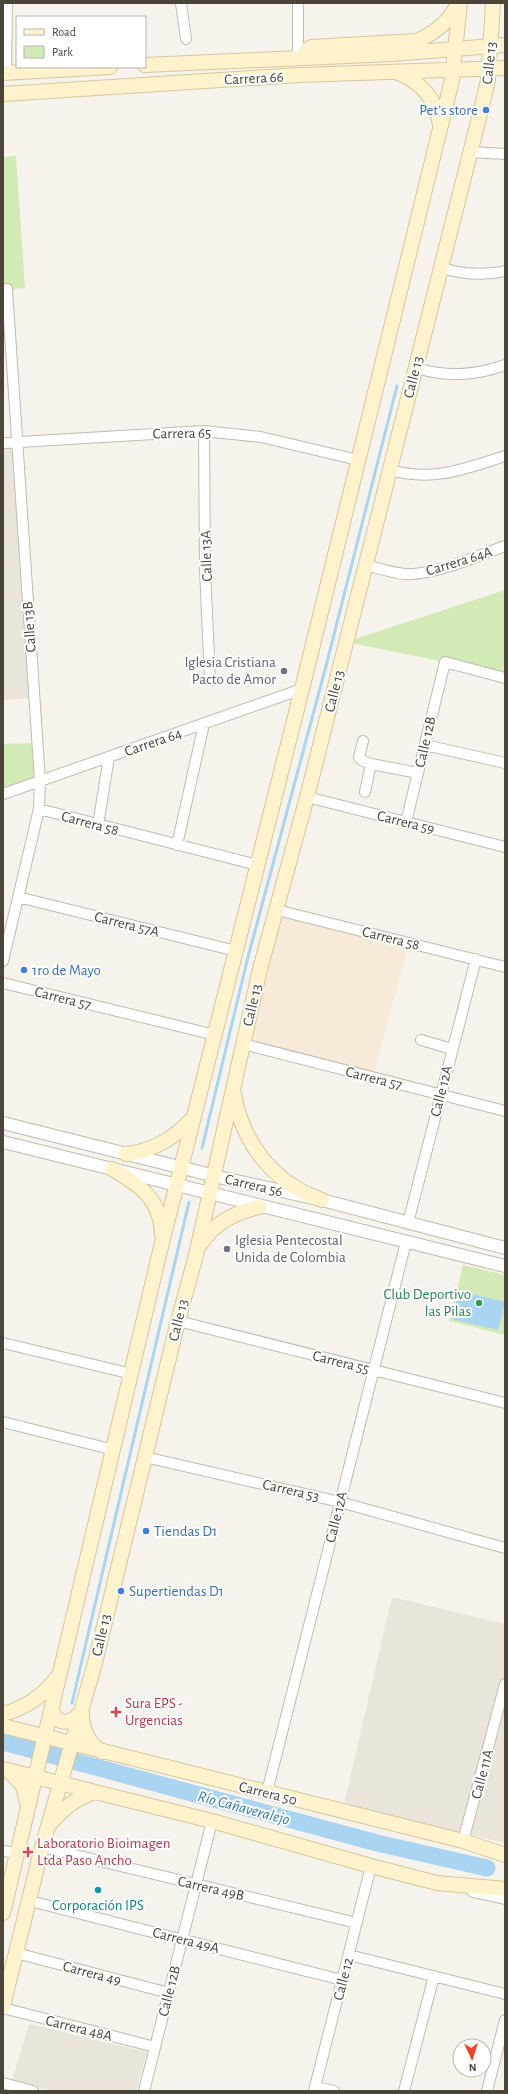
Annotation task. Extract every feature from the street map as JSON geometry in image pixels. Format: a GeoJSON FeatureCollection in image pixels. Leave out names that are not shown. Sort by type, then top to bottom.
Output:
{"type":"FeatureCollection","features":[{"type":"Feature","properties":{"kind":"main road"},"geometry":{"type":"LineString","coordinates":[[298,57],[311,47],[417,41],[431,34],[442,25],[459,3]]}},
{"type":"Feature","properties":{"kind":"main road","name":"Calle 13"},"geometry":{"type":"LineString","coordinates":[[3,1913],[160,1251],[302,689],[441,129],[454,71],[459,3]]}},
{"type":"Feature","properties":{"kind":"main road","name":"Calle 13"},"geometry":{"type":"LineString","coordinates":[[3,2007],[42,1847],[95,1663],[178,1321],[196,1255],[260,969],[307,797],[471,152],[488,80],[493,3]]}},
{"type":"Feature","properties":{"kind":"main road","name":"Carrera 66"},"geometry":{"type":"LineString","coordinates":[[146,65],[391,54],[505,45]]}},
{"type":"Feature","properties":{"kind":"main road"},"geometry":{"type":"LineString","coordinates":[[4,73],[92,68]]}},
{"type":"Feature","properties":{"kind":"main road"},"geometry":{"type":"LineString","coordinates":[[143,68],[144,85]]}},
{"type":"Feature","properties":{"kind":"main road","name":"Carrera 66"},"geometry":{"type":"LineString","coordinates":[[3,94],[392,71],[454,71],[505,68]]}},
{"type":"Feature","properties":{"kind":"main road"},"geometry":{"type":"LineString","coordinates":[[392,71],[413,80],[426,92],[435,107],[441,129]]}},
{"type":"Feature","properties":{"kind":"main road"},"geometry":{"type":"LineString","coordinates":[[233,1090],[242,1126],[259,1156],[284,1180],[306,1194],[322,1200]]}},
{"type":"Feature","properties":{"kind":"main road"},"geometry":{"type":"LineString","coordinates":[[126,1154],[140,1152],[160,1145],[177,1134],[193,1118]]}},
{"type":"Feature","properties":{"kind":"main road"},"geometry":{"type":"LineString","coordinates":[[112,1169],[137,1184],[155,1206],[161,1226],[160,1251]]}},
{"type":"Feature","properties":{"kind":"main road"},"geometry":{"type":"LineString","coordinates":[[196,1255],[207,1235],[218,1225],[237,1213],[259,1207]]}},
{"type":"Feature","properties":{"kind":"main road"},"geometry":{"type":"LineString","coordinates":[[3,1714],[33,1701],[48,1688],[60,1673]]}},
{"type":"Feature","properties":{"kind":"main road"},"geometry":{"type":"LineString","coordinates":[[52,1709],[56,1718],[64,1722],[73,1720],[80,1711]]}},
{"type":"Feature","properties":{"kind":"main road"},"geometry":{"type":"LineString","coordinates":[[80,1711],[86,1733],[91,1742],[102,1752]]}},
{"type":"Feature","properties":{"kind":"main road","name":"Carrera 50"},"geometry":{"type":"LineString","coordinates":[[3,1726],[70,1747],[102,1752],[463,1840],[505,1855]]}},
{"type":"Feature","properties":{"kind":"main road"},"geometry":{"type":"LineString","coordinates":[[5,1769],[37,1773],[95,1792],[212,1821],[371,1866],[436,1882],[505,1889]]}},
{"type":"Feature","properties":{"kind":"main road"},"geometry":{"type":"LineString","coordinates":[[5,1769],[23,1786],[27,1798],[28,1811]]}},
{"type":"Feature","properties":{"kind":"main road"},"geometry":{"type":"LineString","coordinates":[[48,1827],[68,1805],[95,1792]]}},
{"type":"Feature","properties":{"kind":"street"},"geometry":{"type":"LineString","coordinates":[[4,73],[7,3]]}},
{"type":"Feature","properties":{"kind":"street"},"geometry":{"type":"LineString","coordinates":[[181,3],[186,39]]}},
{"type":"Feature","properties":{"kind":"street"},"geometry":{"type":"LineString","coordinates":[[298,3],[298,57]]}},
{"type":"Feature","properties":{"kind":"street"},"geometry":{"type":"LineString","coordinates":[[471,152],[505,154]]}},
{"type":"Feature","properties":{"kind":"street"},"geometry":{"type":"LineString","coordinates":[[441,268],[464,273],[486,274],[505,271]]}},
{"type":"Feature","properties":{"kind":"street","name":"Calle 13B"},"geometry":{"type":"LineString","coordinates":[[3,961],[39,809],[40,781],[16,442],[7,368],[5,289]]}},
{"type":"Feature","properties":{"kind":"street"},"geometry":{"type":"LineString","coordinates":[[416,368],[443,374],[456,375],[481,372],[505,365]]}},
{"type":"Feature","properties":{"kind":"street","name":"Carrera 65"},"geometry":{"type":"LineString","coordinates":[[3,443],[204,431],[261,437],[358,460]]}},
{"type":"Feature","properties":{"kind":"street","name":"Calle 13A"},"geometry":{"type":"LineString","coordinates":[[204,431],[205,569],[210,680]]}},
{"type":"Feature","properties":{"kind":"street"},"geometry":{"type":"LineString","coordinates":[[390,470],[418,475],[442,475],[505,456]]}},
{"type":"Feature","properties":{"kind":"street","name":"Carrera 64A"},"geometry":{"type":"LineString","coordinates":[[366,565],[404,574],[418,573],[433,570],[505,546]]}},
{"type":"Feature","properties":{"kind":"street","name":"Calle 12B"},"geometry":{"type":"LineString","coordinates":[[406,822],[445,662],[505,678]]}},
{"type":"Feature","properties":{"kind":"street","name":"Carrera 64"},"geometry":{"type":"LineString","coordinates":[[3,794],[302,689]]}},
{"type":"Feature","properties":{"kind":"street"},"geometry":{"type":"LineString","coordinates":[[178,845],[204,724]]}},
{"type":"Feature","properties":{"kind":"street"},"geometry":{"type":"LineString","coordinates":[[363,741],[359,757],[360,760],[371,764],[418,773]]}},
{"type":"Feature","properties":{"kind":"street"},"geometry":{"type":"LineString","coordinates":[[425,746],[505,763]]}},
{"type":"Feature","properties":{"kind":"street"},"geometry":{"type":"LineString","coordinates":[[98,825],[108,757]]}},
{"type":"Feature","properties":{"kind":"street"},"geometry":{"type":"LineString","coordinates":[[365,792],[371,764]]}},
{"type":"Feature","properties":{"kind":"street","name":"Carrera 59"},"geometry":{"type":"LineString","coordinates":[[307,797],[505,847]]}},
{"type":"Feature","properties":{"kind":"street","name":"Carrera 58"},"geometry":{"type":"LineString","coordinates":[[39,809],[257,865]]}},
{"type":"Feature","properties":{"kind":"street","name":"Carrera 57A"},"geometry":{"type":"LineString","coordinates":[[18,897],[236,951]]}},
{"type":"Feature","properties":{"kind":"street","name":"Carrera 58"},"geometry":{"type":"LineString","coordinates":[[277,910],[505,967]]}},
{"type":"Feature","properties":{"kind":"street","name":"Calle 12A"},"geometry":{"type":"LineString","coordinates":[[408,1223],[476,960]]}},
{"type":"Feature","properties":{"kind":"street","name":"Carrera 57"},"geometry":{"type":"LineString","coordinates":[[3,983],[215,1035]]}},
{"type":"Feature","properties":{"kind":"street"},"geometry":{"type":"LineString","coordinates":[[421,1040],[452,1049]]}},
{"type":"Feature","properties":{"kind":"street","name":"Carrera 57"},"geometry":{"type":"LineString","coordinates":[[243,1044],[505,1111]]}},
{"type":"Feature","properties":{"kind":"street","name":"Carrera 56"},"geometry":{"type":"LineString","coordinates":[[3,1123],[213,1176],[322,1200],[505,1248]]}},
{"type":"Feature","properties":{"kind":"street","name":"Carrera 56"},"geometry":{"type":"LineString","coordinates":[[3,1142],[259,1207],[505,1266]]}},
{"type":"Feature","properties":{"kind":"street","name":"Calle 12A"},"geometry":{"type":"LineString","coordinates":[[266,1792],[406,1242]]}},
{"type":"Feature","properties":{"kind":"street","name":"Carrera 55"},"geometry":{"type":"LineString","coordinates":[[178,1321],[505,1402]]}},
{"type":"Feature","properties":{"kind":"street"},"geometry":{"type":"LineString","coordinates":[[3,1343],[132,1374]]}},
{"type":"Feature","properties":{"kind":"street"},"geometry":{"type":"LineString","coordinates":[[3,1422],[114,1450]]}},
{"type":"Feature","properties":{"kind":"street","name":"Carrera 53"},"geometry":{"type":"LineString","coordinates":[[145,1458],[340,1502],[505,1548]]}},
{"type":"Feature","properties":{"kind":"street","name":"Calle 11A"},"geometry":{"type":"LineString","coordinates":[[463,1840],[503,1700],[505,1684]]}},
{"type":"Feature","properties":{"kind":"street","name":"Calle 12B"},"geometry":{"type":"LineString","coordinates":[[144,2091],[212,1821]]}},
{"type":"Feature","properties":{"kind":"street","name":"Carrera 50"},"geometry":{"type":"LineString","coordinates":[[463,1840],[505,1851]]}},
{"type":"Feature","properties":{"kind":"street","name":"Carrera 49B"},"geometry":{"type":"LineString","coordinates":[[42,1847],[356,1923]]}},
{"type":"Feature","properties":{"kind":"street"},"geometry":{"type":"LineString","coordinates":[[3,1852],[18,1853]]}},
{"type":"Feature","properties":{"kind":"street","name":"Calle 12"},"geometry":{"type":"LineString","coordinates":[[315,2089],[371,1866]]}},
{"type":"Feature","properties":{"kind":"street"},"geometry":{"type":"LineString","coordinates":[[436,1882],[505,1898]]}},
{"type":"Feature","properties":{"kind":"street","name":"Carrera 49A"},"geometry":{"type":"LineString","coordinates":[[30,1901],[342,1980]]}},
{"type":"Feature","properties":{"kind":"street","name":"Carrera 49"},"geometry":{"type":"LineString","coordinates":[[16,1953],[169,1993]]}},
{"type":"Feature","properties":{"kind":"street"},"geometry":{"type":"LineString","coordinates":[[349,1955],[505,1994]]}},
{"type":"Feature","properties":{"kind":"street"},"geometry":{"type":"LineString","coordinates":[[404,2091],[434,1976]]}},
{"type":"Feature","properties":{"kind":"street","name":"Carrera 48A"},"geometry":{"type":"LineString","coordinates":[[3,2007],[155,2047]]}},
{"type":"Feature","properties":{"kind":"street"},"geometry":{"type":"LineString","coordinates":[[487,2091],[505,2020]]}},
{"type":"Feature","properties":{"kind":"street"},"geometry":{"type":"LineString","coordinates":[[3,2084],[33,2091]]}},
{"type":"Feature","properties":{"kind":"street"},"geometry":{"type":"LineString","coordinates":[[315,2089],[334,2091]]}},
{"type":"Feature","properties":{"kind":"shaded area"},"geometry":{"type":"Polygon","coordinates":[[[16,442],[34,698],[3,700],[3,443],[16,442]]]}},
{"type":"Feature","properties":{"kind":"shaded area"},"geometry":{"type":"Polygon","coordinates":[[[277,910],[409,943],[373,1077],[243,1044],[277,910]]]}},
{"type":"Feature","properties":{"kind":"shaded area"},"geometry":{"type":"Polygon","coordinates":[[[392,1597],[505,1624],[505,1843],[344,1804],[392,1597]]]}},
{"type":"Feature","properties":{"kind":"shaded area"},"geometry":{"type":"Polygon","coordinates":[[[29,2024],[147,2052],[136,2091],[55,2091],[12,2081],[29,2024]]]}},
{"type":"Feature","properties":{"kind":"green space"},"geometry":{"type":"Polygon","coordinates":[[[16,156],[25,288],[3,290],[3,157],[16,156]]]}},
{"type":"Feature","properties":{"kind":"green space"},"geometry":{"type":"Polygon","coordinates":[[[505,590],[505,678],[445,662],[346,642],[505,590]]]}},
{"type":"Feature","properties":{"kind":"green space"},"geometry":{"type":"Polygon","coordinates":[[[37,743],[40,781],[3,794],[3,744],[37,743]]]}},
{"type":"Feature","properties":{"kind":"green space","name":"Club Deportivo las Pilas"},"geometry":{"type":"Polygon","coordinates":[[[463,1265],[505,1275],[505,1335],[449,1321],[463,1265]]]}},
{"type":"Feature","properties":{"kind":"water"},"geometry":{"type":"Polygon","coordinates":[[[459,1291],[505,1302],[498,1330],[452,1319],[459,1291]]]}},
{"type":"Feature","properties":{"kind":"waterway"},"geometry":{"type":"LineString","coordinates":[[202,1148],[248,957],[326,666],[397,386]]}},
{"type":"Feature","properties":{"kind":"waterway"},"geometry":{"type":"LineString","coordinates":[[72,1703],[189,1202]]}},
{"type":"Feature","properties":{"kind":"waterway","name":"Río Cañaveralejo"},"geometry":{"type":"LineString","coordinates":[[3,1742],[377,1843],[487,1868]]}},
{"type":"Feature","properties":{"kind":"place","name":"Pet's store"},"geometry":{"type":"Point","coordinates":[486,110]}},
{"type":"Feature","properties":{"kind":"place","name":"Iglesia Cristiana Pacto de Amor"},"geometry":{"type":"Point","coordinates":[284,671]}},
{"type":"Feature","properties":{"kind":"place","name":"1ro de Mayo"},"geometry":{"type":"Point","coordinates":[24,970]}},
{"type":"Feature","properties":{"kind":"place","name":"Iglesia Pentecostal Unida de Colombia"},"geometry":{"type":"Point","coordinates":[227,1249]}},
{"type":"Feature","properties":{"kind":"place","name":"Club Deportivo las Pilas"},"geometry":{"type":"Point","coordinates":[479,1303]}},
{"type":"Feature","properties":{"kind":"place","name":"Tiendas D1"},"geometry":{"type":"Point","coordinates":[146,1531]}},
{"type":"Feature","properties":{"kind":"place","name":"Supertiendas D1"},"geometry":{"type":"Point","coordinates":[121,1591]}},
{"type":"Feature","properties":{"kind":"place","name":"Sura EPS - Urgencias"},"geometry":{"type":"Point","coordinates":[116,1712]}},
{"type":"Feature","properties":{"kind":"place","name":"Laboratorio Bioimagen Ltda Paso Ancho"},"geometry":{"type":"Point","coordinates":[28,1852]}},
{"type":"Feature","properties":{"kind":"place","name":"Corporación IPS"},"geometry":{"type":"Point","coordinates":[98,1890]}}]}
